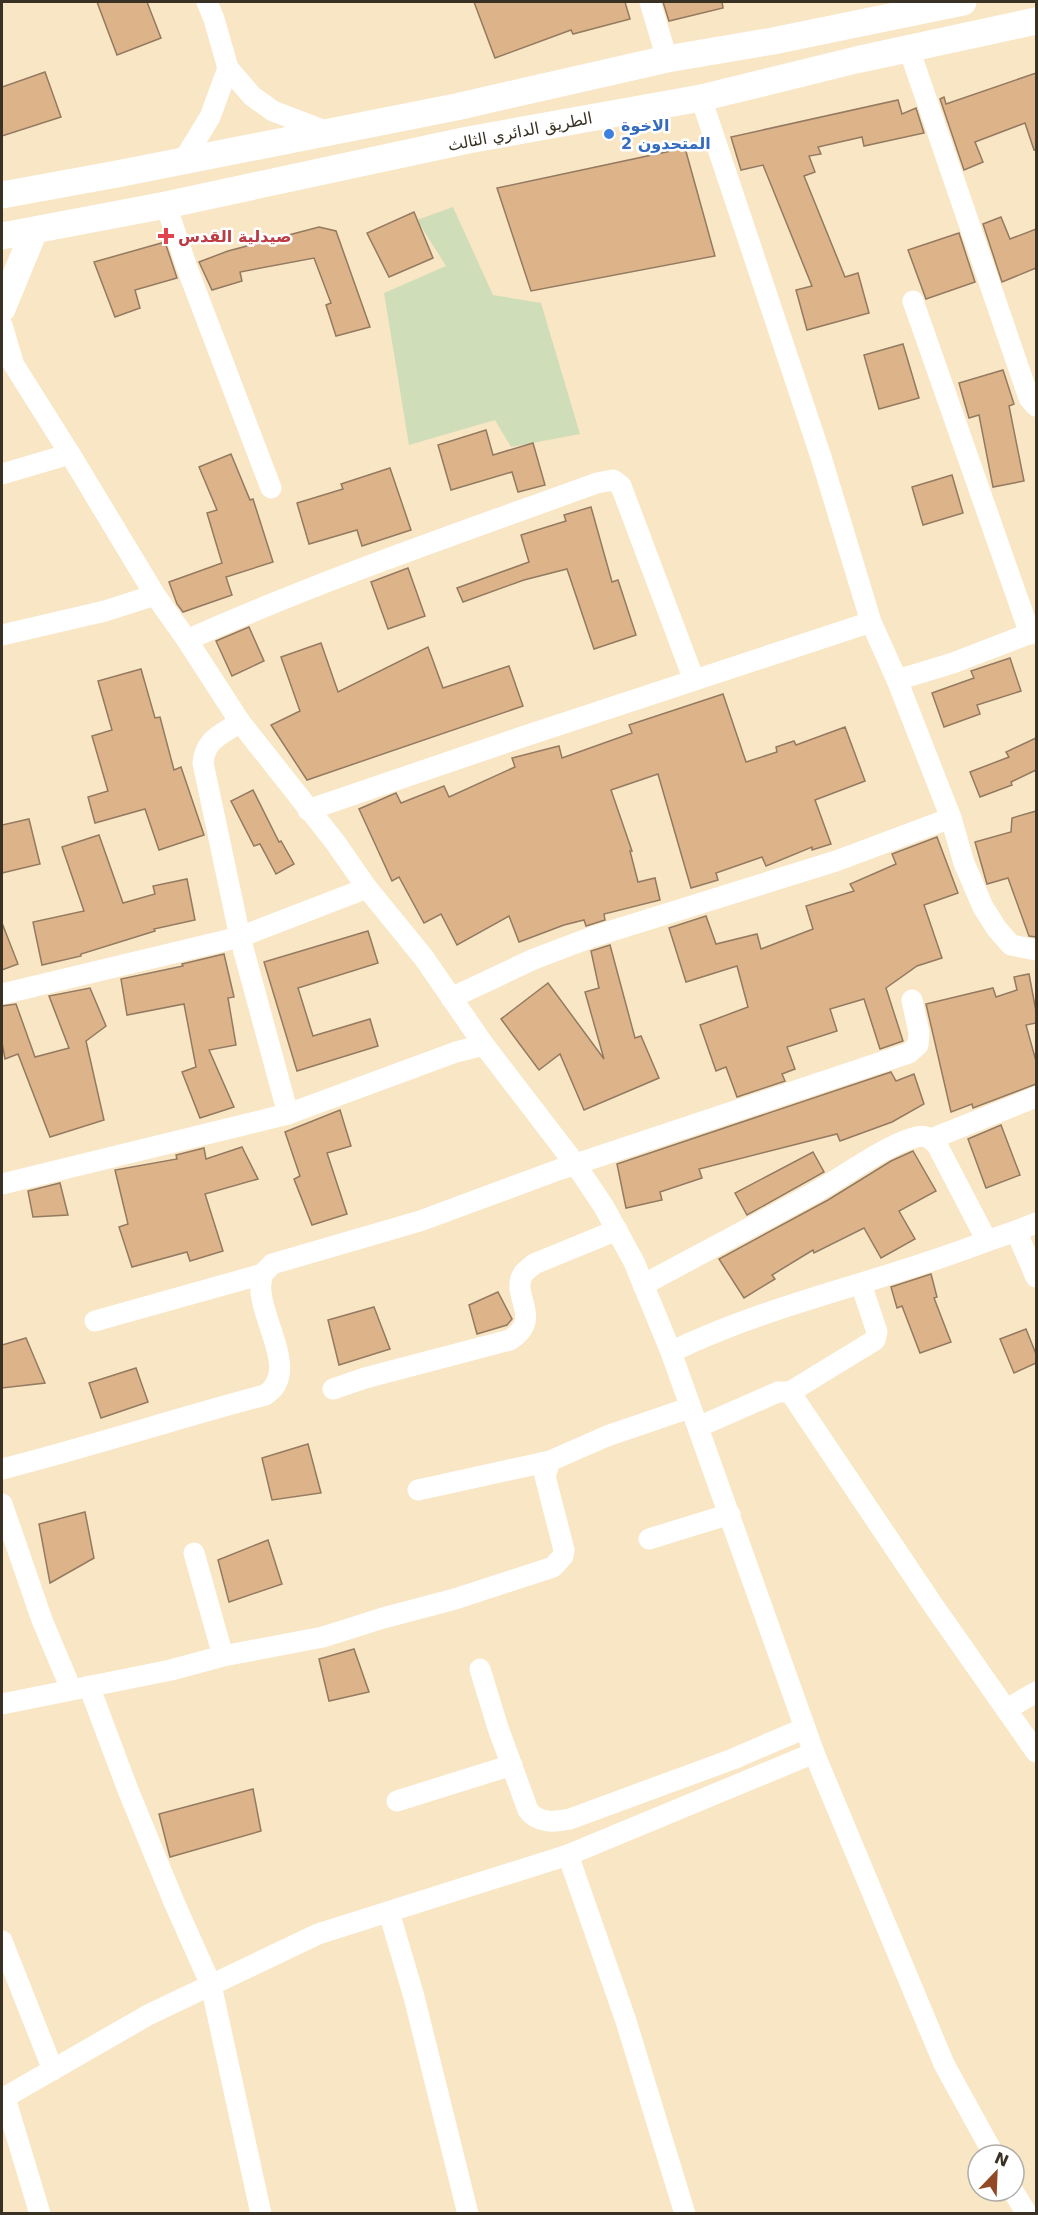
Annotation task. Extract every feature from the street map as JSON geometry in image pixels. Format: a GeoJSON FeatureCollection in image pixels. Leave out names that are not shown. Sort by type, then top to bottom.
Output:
{"type":"FeatureCollection","features":[{"type":"Feature","properties":{"kind":"main road"},"geometry":{"type":"LineString","coordinates":[[2,195],[456,107],[667,59],[773,41],[963,2]]}},
{"type":"Feature","properties":{"kind":"main road","name":"الطريق الدائري الثالث"},"geometry":{"type":"LineString","coordinates":[[2,237],[166,205],[457,143],[701,98],[1036,21]]}},
{"type":"Feature","properties":{"kind":"main road"},"geometry":{"type":"LineString","coordinates":[[2,309],[34,231]]}},
{"type":"Feature","properties":{"kind":"street"},"geometry":{"type":"LineString","coordinates":[[207,2],[228,68],[252,96],[273,111],[328,132]]}},
{"type":"Feature","properties":{"kind":"street"},"geometry":{"type":"LineString","coordinates":[[650,2],[667,59]]}},
{"type":"Feature","properties":{"kind":"street"},"geometry":{"type":"LineString","coordinates":[[909,49],[1029,398],[1036,406]]}},
{"type":"Feature","properties":{"kind":"street"},"geometry":{"type":"LineString","coordinates":[[183,161],[210,117],[228,68]]}},
{"type":"Feature","properties":{"kind":"street"},"geometry":{"type":"LineString","coordinates":[[701,98],[821,457],[871,622],[897,680],[951,818],[964,863],[983,907],[997,929],[1011,945],[1036,950]]}},
{"type":"Feature","properties":{"kind":"street"},"geometry":{"type":"LineString","coordinates":[[166,205],[187,268],[271,488]]}},
{"type":"Feature","properties":{"kind":"street"},"geometry":{"type":"LineString","coordinates":[[897,680],[953,663],[1033,632],[913,301]]}},
{"type":"Feature","properties":{"kind":"street"},"geometry":{"type":"LineString","coordinates":[[2,326],[7,354],[155,595],[240,722],[335,842],[367,888],[424,958],[484,1045],[576,1165],[604,1207],[643,1285],[671,1352],[814,1753],[944,2064],[987,2143]]}},
{"type":"Feature","properties":{"kind":"street"},"geometry":{"type":"LineString","coordinates":[[2,474],[70,454]]}},
{"type":"Feature","properties":{"kind":"street"},"geometry":{"type":"LineString","coordinates":[[187,640],[255,609],[336,577],[597,483],[614,480],[621,486],[694,680]]}},
{"type":"Feature","properties":{"kind":"street"},"geometry":{"type":"LineString","coordinates":[[2,635],[105,611],[155,595]]}},
{"type":"Feature","properties":{"kind":"street"},"geometry":{"type":"LineString","coordinates":[[308,810],[871,622]]}},
{"type":"Feature","properties":{"kind":"street"},"geometry":{"type":"LineString","coordinates":[[240,722],[211,741],[204,751],[204,764],[240,937],[288,1114]]}},
{"type":"Feature","properties":{"kind":"street"},"geometry":{"type":"LineString","coordinates":[[451,998],[534,959],[592,937],[837,861],[951,818]]}},
{"type":"Feature","properties":{"kind":"street"},"geometry":{"type":"LineString","coordinates":[[2,994],[240,937],[367,888]]}},
{"type":"Feature","properties":{"kind":"street"},"geometry":{"type":"LineString","coordinates":[[95,1322],[263,1274],[273,1264],[420,1221],[576,1165],[909,1053],[918,1045],[919,1033],[912,1000]]}},
{"type":"Feature","properties":{"kind":"street"},"geometry":{"type":"LineString","coordinates":[[2,1184],[288,1114],[456,1052],[484,1045]]}},
{"type":"Feature","properties":{"kind":"street"},"geometry":{"type":"LineString","coordinates":[[931,1139],[1036,1097]]}},
{"type":"Feature","properties":{"kind":"street"},"geometry":{"type":"LineString","coordinates":[[643,1285],[902,1143],[922,1136],[931,1139],[937,1145],[987,1241]]}},
{"type":"Feature","properties":{"kind":"street"},"geometry":{"type":"LineString","coordinates":[[671,1352],[699,1338],[788,1306],[946,1257],[1036,1223]]}},
{"type":"Feature","properties":{"kind":"street"},"geometry":{"type":"LineString","coordinates":[[333,1389],[376,1374],[510,1340],[523,1330],[526,1318],[521,1285],[523,1274],[534,1264],[616,1230]]}},
{"type":"Feature","properties":{"kind":"street"},"geometry":{"type":"LineString","coordinates":[[1016,1231],[1036,1277]]}},
{"type":"Feature","properties":{"kind":"street"},"geometry":{"type":"LineString","coordinates":[[2,1469],[265,1395],[273,1390],[279,1372],[280,1358],[264,1302],[263,1274]]}},
{"type":"Feature","properties":{"kind":"street"},"geometry":{"type":"LineString","coordinates":[[418,1490],[550,1461],[607,1436],[694,1417],[778,1392],[790,1392],[875,1340],[877,1332],[861,1284]]}},
{"type":"Feature","properties":{"kind":"street"},"geometry":{"type":"LineString","coordinates":[[790,1392],[933,1605],[1036,1752]]}},
{"type":"Feature","properties":{"kind":"street"},"geometry":{"type":"LineString","coordinates":[[2,1704],[171,1670],[223,1656],[323,1637],[455,1599],[553,1567],[563,1556],[564,1550],[545,1476],[550,1461]]}},
{"type":"Feature","properties":{"kind":"street"},"geometry":{"type":"LineString","coordinates":[[2,1504],[42,1620],[80,1688],[211,1985],[261,2214]]}},
{"type":"Feature","properties":{"kind":"street"},"geometry":{"type":"LineString","coordinates":[[649,1539],[730,1514]]}},
{"type":"Feature","properties":{"kind":"street"},"geometry":{"type":"LineString","coordinates":[[194,1554],[223,1656]]}},
{"type":"Feature","properties":{"kind":"street"},"geometry":{"type":"LineString","coordinates":[[480,1670],[498,1728],[532,1815],[543,1820],[570,1819],[733,1760],[805,1728]]}},
{"type":"Feature","properties":{"kind":"street"},"geometry":{"type":"LineString","coordinates":[[1007,1709],[1036,1692]]}},
{"type":"Feature","properties":{"kind":"street"},"geometry":{"type":"LineString","coordinates":[[39,2214],[3,2098],[148,2015],[318,1934],[568,1855],[814,1753]]}},
{"type":"Feature","properties":{"kind":"street"},"geometry":{"type":"LineString","coordinates":[[397,1801],[512,1765]]}},
{"type":"Feature","properties":{"kind":"street"},"geometry":{"type":"LineString","coordinates":[[568,1855],[626,2021],[685,2214]]}},
{"type":"Feature","properties":{"kind":"street"},"geometry":{"type":"LineString","coordinates":[[389,1912],[414,1997],[468,2214]]}},
{"type":"Feature","properties":{"kind":"street"},"geometry":{"type":"LineString","coordinates":[[2,1941],[53,2070]]}},
{"type":"Feature","properties":{"kind":"green space"},"geometry":{"type":"Polygon","coordinates":[[[453,207],[493,295],[541,303],[580,434],[511,447],[495,420],[409,445],[384,293],[446,266],[417,220],[453,207]]]}},
{"type":"Feature","properties":{"kind":"building"},"geometry":{"type":"Polygon","coordinates":[[[97,2],[147,2],[161,38],[117,55],[97,2]]]}},
{"type":"Feature","properties":{"kind":"building"},"geometry":{"type":"Polygon","coordinates":[[[474,2],[625,2],[630,19],[573,34],[571,30],[495,58],[474,2]]]}},
{"type":"Feature","properties":{"kind":"building"},"geometry":{"type":"Polygon","coordinates":[[[663,2],[722,2],[723,8],[669,21],[663,2]]]}},
{"type":"Feature","properties":{"kind":"building"},"geometry":{"type":"Polygon","coordinates":[[[45,72],[61,117],[2,136],[2,87],[45,72]]]}},
{"type":"Feature","properties":{"kind":"building"},"geometry":{"type":"Polygon","coordinates":[[[1036,73],[1036,150],[1034,150],[1025,123],[975,142],[983,162],[964,170],[940,99],[944,97],[946,104],[1036,73]]]}},
{"type":"Feature","properties":{"kind":"building"},"geometry":{"type":"Polygon","coordinates":[[[898,100],[902,114],[916,108],[924,133],[864,146],[862,137],[818,147],[821,154],[809,156],[815,172],[804,176],[845,277],[858,273],[869,313],[807,330],[796,290],[812,286],[763,165],[741,170],[731,137],[898,100]]]}},
{"type":"Feature","properties":{"kind":"building"},"geometry":{"type":"Polygon","coordinates":[[[685,148],[715,256],[531,291],[497,188],[685,148]]]}},
{"type":"Feature","properties":{"kind":"building"},"geometry":{"type":"Polygon","coordinates":[[[414,212],[433,258],[389,277],[367,233],[414,212]]]}},
{"type":"Feature","properties":{"kind":"building"},"geometry":{"type":"Polygon","coordinates":[[[1001,217],[1010,239],[1036,229],[1036,268],[1002,282],[983,224],[1001,217]]]}},
{"type":"Feature","properties":{"kind":"building"},"geometry":{"type":"Polygon","coordinates":[[[319,227],[336,231],[370,327],[336,336],[326,305],[331,303],[314,258],[240,272],[242,281],[212,290],[199,262],[228,251],[319,227]]]}},
{"type":"Feature","properties":{"kind":"building"},"geometry":{"type":"Polygon","coordinates":[[[959,233],[975,282],[926,299],[908,250],[959,233]]]}},
{"type":"Feature","properties":{"kind":"building"},"geometry":{"type":"Polygon","coordinates":[[[165,242],[177,278],[135,290],[140,308],[115,317],[94,262],[165,242]]]}},
{"type":"Feature","properties":{"kind":"building"},"geometry":{"type":"Polygon","coordinates":[[[903,344],[919,398],[879,409],[864,355],[903,344]]]}},
{"type":"Feature","properties":{"kind":"building"},"geometry":{"type":"Polygon","coordinates":[[[1003,370],[1014,404],[1009,406],[1024,481],[993,487],[979,415],[969,418],[959,383],[1003,370]]]}},
{"type":"Feature","properties":{"kind":"building"},"geometry":{"type":"Polygon","coordinates":[[[486,430],[493,455],[533,443],[545,485],[518,492],[512,472],[451,490],[438,445],[486,430]]]}},
{"type":"Feature","properties":{"kind":"building"},"geometry":{"type":"Polygon","coordinates":[[[231,454],[250,500],[253,499],[273,562],[226,577],[232,595],[183,612],[177,604],[169,582],[222,563],[207,513],[217,510],[199,467],[231,454]]]}},
{"type":"Feature","properties":{"kind":"building"},"geometry":{"type":"Polygon","coordinates":[[[390,468],[411,530],[362,546],[357,530],[309,544],[297,503],[343,489],[341,484],[390,468]]]}},
{"type":"Feature","properties":{"kind":"building"},"geometry":{"type":"Polygon","coordinates":[[[952,475],[963,513],[923,525],[912,487],[952,475]]]}},
{"type":"Feature","properties":{"kind":"building"},"geometry":{"type":"Polygon","coordinates":[[[591,507],[612,582],[618,580],[636,635],[594,649],[567,569],[524,580],[463,602],[457,588],[529,562],[521,535],[566,521],[564,515],[591,507]]]}},
{"type":"Feature","properties":{"kind":"building"},"geometry":{"type":"Polygon","coordinates":[[[408,568],[425,616],[388,629],[371,582],[408,568]]]}},
{"type":"Feature","properties":{"kind":"building"},"geometry":{"type":"Polygon","coordinates":[[[249,627],[264,661],[232,676],[216,641],[249,627]]]}},
{"type":"Feature","properties":{"kind":"building"},"geometry":{"type":"Polygon","coordinates":[[[321,643],[338,692],[428,647],[443,688],[509,666],[523,706],[307,780],[271,725],[300,711],[281,657],[321,643]]]}},
{"type":"Feature","properties":{"kind":"building"},"geometry":{"type":"Polygon","coordinates":[[[1010,658],[1021,691],[977,705],[980,714],[944,727],[932,693],[974,678],[971,671],[1010,658]]]}},
{"type":"Feature","properties":{"kind":"building"},"geometry":{"type":"Polygon","coordinates":[[[141,669],[155,718],[160,717],[174,770],[181,767],[204,835],[159,850],[145,809],[95,823],[88,797],[108,791],[92,736],[112,730],[98,681],[141,669]]]}},
{"type":"Feature","properties":{"kind":"building"},"geometry":{"type":"Polygon","coordinates":[[[723,694],[746,762],[777,752],[776,747],[794,741],[796,745],[845,727],[865,781],[815,800],[831,844],[812,850],[812,847],[766,866],[762,857],[716,873],[718,880],[691,888],[658,774],[611,790],[632,851],[630,851],[638,882],[655,878],[660,900],[604,914],[605,920],[586,926],[584,920],[519,942],[509,916],[457,945],[441,914],[424,923],[399,877],[392,881],[359,809],[396,793],[401,803],[444,786],[449,797],[515,767],[512,758],[559,746],[562,758],[632,733],[629,725],[723,694]]]}},
{"type":"Feature","properties":{"kind":"building"},"geometry":{"type":"Polygon","coordinates":[[[1036,738],[1036,770],[1011,782],[1012,785],[980,797],[970,772],[1009,757],[1006,752],[1036,738]]]}},
{"type":"Feature","properties":{"kind":"building"},"geometry":{"type":"Polygon","coordinates":[[[253,790],[279,842],[281,841],[294,864],[276,874],[260,844],[254,846],[231,801],[253,790]]]}},
{"type":"Feature","properties":{"kind":"building"},"geometry":{"type":"Polygon","coordinates":[[[1036,811],[1036,937],[1029,936],[1008,878],[987,884],[975,842],[1011,832],[1012,818],[1036,811]]]}},
{"type":"Feature","properties":{"kind":"building"},"geometry":{"type":"Polygon","coordinates":[[[29,819],[40,864],[2,873],[2,825],[29,819]]]}},
{"type":"Feature","properties":{"kind":"building"},"geometry":{"type":"Polygon","coordinates":[[[99,835],[123,903],[155,894],[153,886],[187,879],[195,920],[154,929],[155,931],[81,954],[81,956],[42,965],[33,922],[84,911],[62,847],[99,835]]]}},
{"type":"Feature","properties":{"kind":"building"},"geometry":{"type":"Polygon","coordinates":[[[937,837],[958,893],[924,905],[942,958],[917,966],[886,988],[903,1041],[880,1049],[864,999],[830,1009],[837,1031],[787,1047],[795,1069],[782,1074],[785,1081],[737,1097],[726,1067],[716,1071],[700,1025],[748,1007],[737,966],[686,982],[669,928],[706,916],[716,944],[757,934],[761,949],[813,929],[806,906],[854,891],[850,884],[896,864],[892,854],[937,837]]]}},
{"type":"Feature","properties":{"kind":"building"},"geometry":{"type":"Polygon","coordinates":[[[2,923],[18,964],[2,970],[2,923]]]}},
{"type":"Feature","properties":{"kind":"building"},"geometry":{"type":"Polygon","coordinates":[[[368,931],[378,963],[298,988],[313,1036],[370,1019],[378,1046],[297,1071],[264,962],[368,931]]]}},
{"type":"Feature","properties":{"kind":"building"},"geometry":{"type":"Polygon","coordinates":[[[610,945],[635,1038],[641,1036],[659,1078],[584,1110],[560,1054],[539,1070],[501,1019],[548,983],[604,1059],[585,992],[599,988],[591,951],[610,945]]]}},
{"type":"Feature","properties":{"kind":"building"},"geometry":{"type":"Polygon","coordinates":[[[224,954],[234,997],[228,998],[236,1045],[209,1050],[234,1107],[200,1118],[182,1072],[196,1067],[184,1004],[127,1015],[121,979],[183,966],[182,964],[224,954]]]}},
{"type":"Feature","properties":{"kind":"building"},"geometry":{"type":"Polygon","coordinates":[[[1029,974],[1036,1023],[1026,1025],[1036,1061],[1036,1084],[973,1108],[972,1104],[951,1112],[926,1004],[993,988],[996,997],[1017,990],[1014,977],[1029,974]]]}},
{"type":"Feature","properties":{"kind":"building"},"geometry":{"type":"Polygon","coordinates":[[[90,988],[106,1026],[86,1041],[104,1120],[50,1137],[18,1054],[5,1059],[2,1043],[2,1006],[16,1004],[35,1057],[69,1048],[49,996],[90,988]]]}},
{"type":"Feature","properties":{"kind":"building"},"geometry":{"type":"Polygon","coordinates":[[[891,1072],[896,1081],[914,1074],[924,1104],[892,1122],[840,1141],[837,1134],[699,1169],[702,1178],[660,1192],[662,1200],[626,1208],[617,1164],[891,1072]]]}},
{"type":"Feature","properties":{"kind":"building"},"geometry":{"type":"Polygon","coordinates":[[[340,1110],[351,1146],[327,1153],[347,1214],[312,1225],[294,1179],[300,1176],[285,1132],[340,1110]]]}},
{"type":"Feature","properties":{"kind":"building"},"geometry":{"type":"Polygon","coordinates":[[[1001,1125],[1020,1175],[986,1188],[968,1139],[1001,1125]]]}},
{"type":"Feature","properties":{"kind":"building"},"geometry":{"type":"Polygon","coordinates":[[[242,1147],[258,1179],[205,1194],[223,1251],[190,1261],[187,1252],[132,1267],[119,1227],[128,1224],[115,1170],[177,1159],[176,1155],[204,1148],[206,1159],[242,1147]]]}},
{"type":"Feature","properties":{"kind":"building"},"geometry":{"type":"Polygon","coordinates":[[[913,1151],[936,1191],[899,1211],[915,1239],[881,1258],[864,1228],[814,1253],[813,1250],[772,1275],[775,1279],[744,1298],[719,1259],[828,1200],[891,1161],[913,1151]]]}},
{"type":"Feature","properties":{"kind":"building"},"geometry":{"type":"Polygon","coordinates":[[[813,1152],[824,1172],[747,1215],[735,1193],[813,1152]]]}},
{"type":"Feature","properties":{"kind":"building"},"geometry":{"type":"Polygon","coordinates":[[[60,1183],[68,1215],[33,1217],[28,1191],[60,1183]]]}},
{"type":"Feature","properties":{"kind":"building"},"geometry":{"type":"Polygon","coordinates":[[[931,1274],[937,1297],[934,1298],[951,1342],[920,1353],[902,1306],[897,1308],[891,1287],[931,1274]]]}},
{"type":"Feature","properties":{"kind":"building"},"geometry":{"type":"Polygon","coordinates":[[[498,1292],[512,1319],[507,1325],[477,1334],[469,1305],[498,1292]]]}},
{"type":"Feature","properties":{"kind":"building"},"geometry":{"type":"Polygon","coordinates":[[[374,1307],[390,1349],[339,1365],[328,1320],[374,1307]]]}},
{"type":"Feature","properties":{"kind":"building"},"geometry":{"type":"Polygon","coordinates":[[[1026,1329],[1036,1354],[1036,1363],[1014,1373],[1000,1339],[1026,1329]]]}},
{"type":"Feature","properties":{"kind":"building"},"geometry":{"type":"Polygon","coordinates":[[[26,1338],[45,1383],[2,1388],[2,1345],[26,1338]]]}},
{"type":"Feature","properties":{"kind":"building"},"geometry":{"type":"Polygon","coordinates":[[[136,1368],[148,1402],[101,1418],[89,1383],[136,1368]]]}},
{"type":"Feature","properties":{"kind":"building"},"geometry":{"type":"Polygon","coordinates":[[[308,1444],[321,1493],[272,1500],[262,1458],[308,1444]]]}},
{"type":"Feature","properties":{"kind":"building"},"geometry":{"type":"Polygon","coordinates":[[[85,1512],[94,1558],[50,1583],[39,1524],[85,1512]]]}},
{"type":"Feature","properties":{"kind":"building"},"geometry":{"type":"Polygon","coordinates":[[[268,1540],[282,1584],[229,1602],[218,1560],[268,1540]]]}},
{"type":"Feature","properties":{"kind":"building"},"geometry":{"type":"Polygon","coordinates":[[[354,1649],[369,1692],[329,1701],[319,1659],[354,1649]]]}},
{"type":"Feature","properties":{"kind":"building"},"geometry":{"type":"Polygon","coordinates":[[[253,1789],[261,1831],[170,1857],[159,1814],[253,1789]]]}},
{"type":"Feature","properties":{"kind":"place","name":"الاخوة المتحدون 2"},"geometry":{"type":"Point","coordinates":[609,134]}},
{"type":"Feature","properties":{"kind":"place","name":"صيدلية القدس"},"geometry":{"type":"Point","coordinates":[166,236]}}]}
